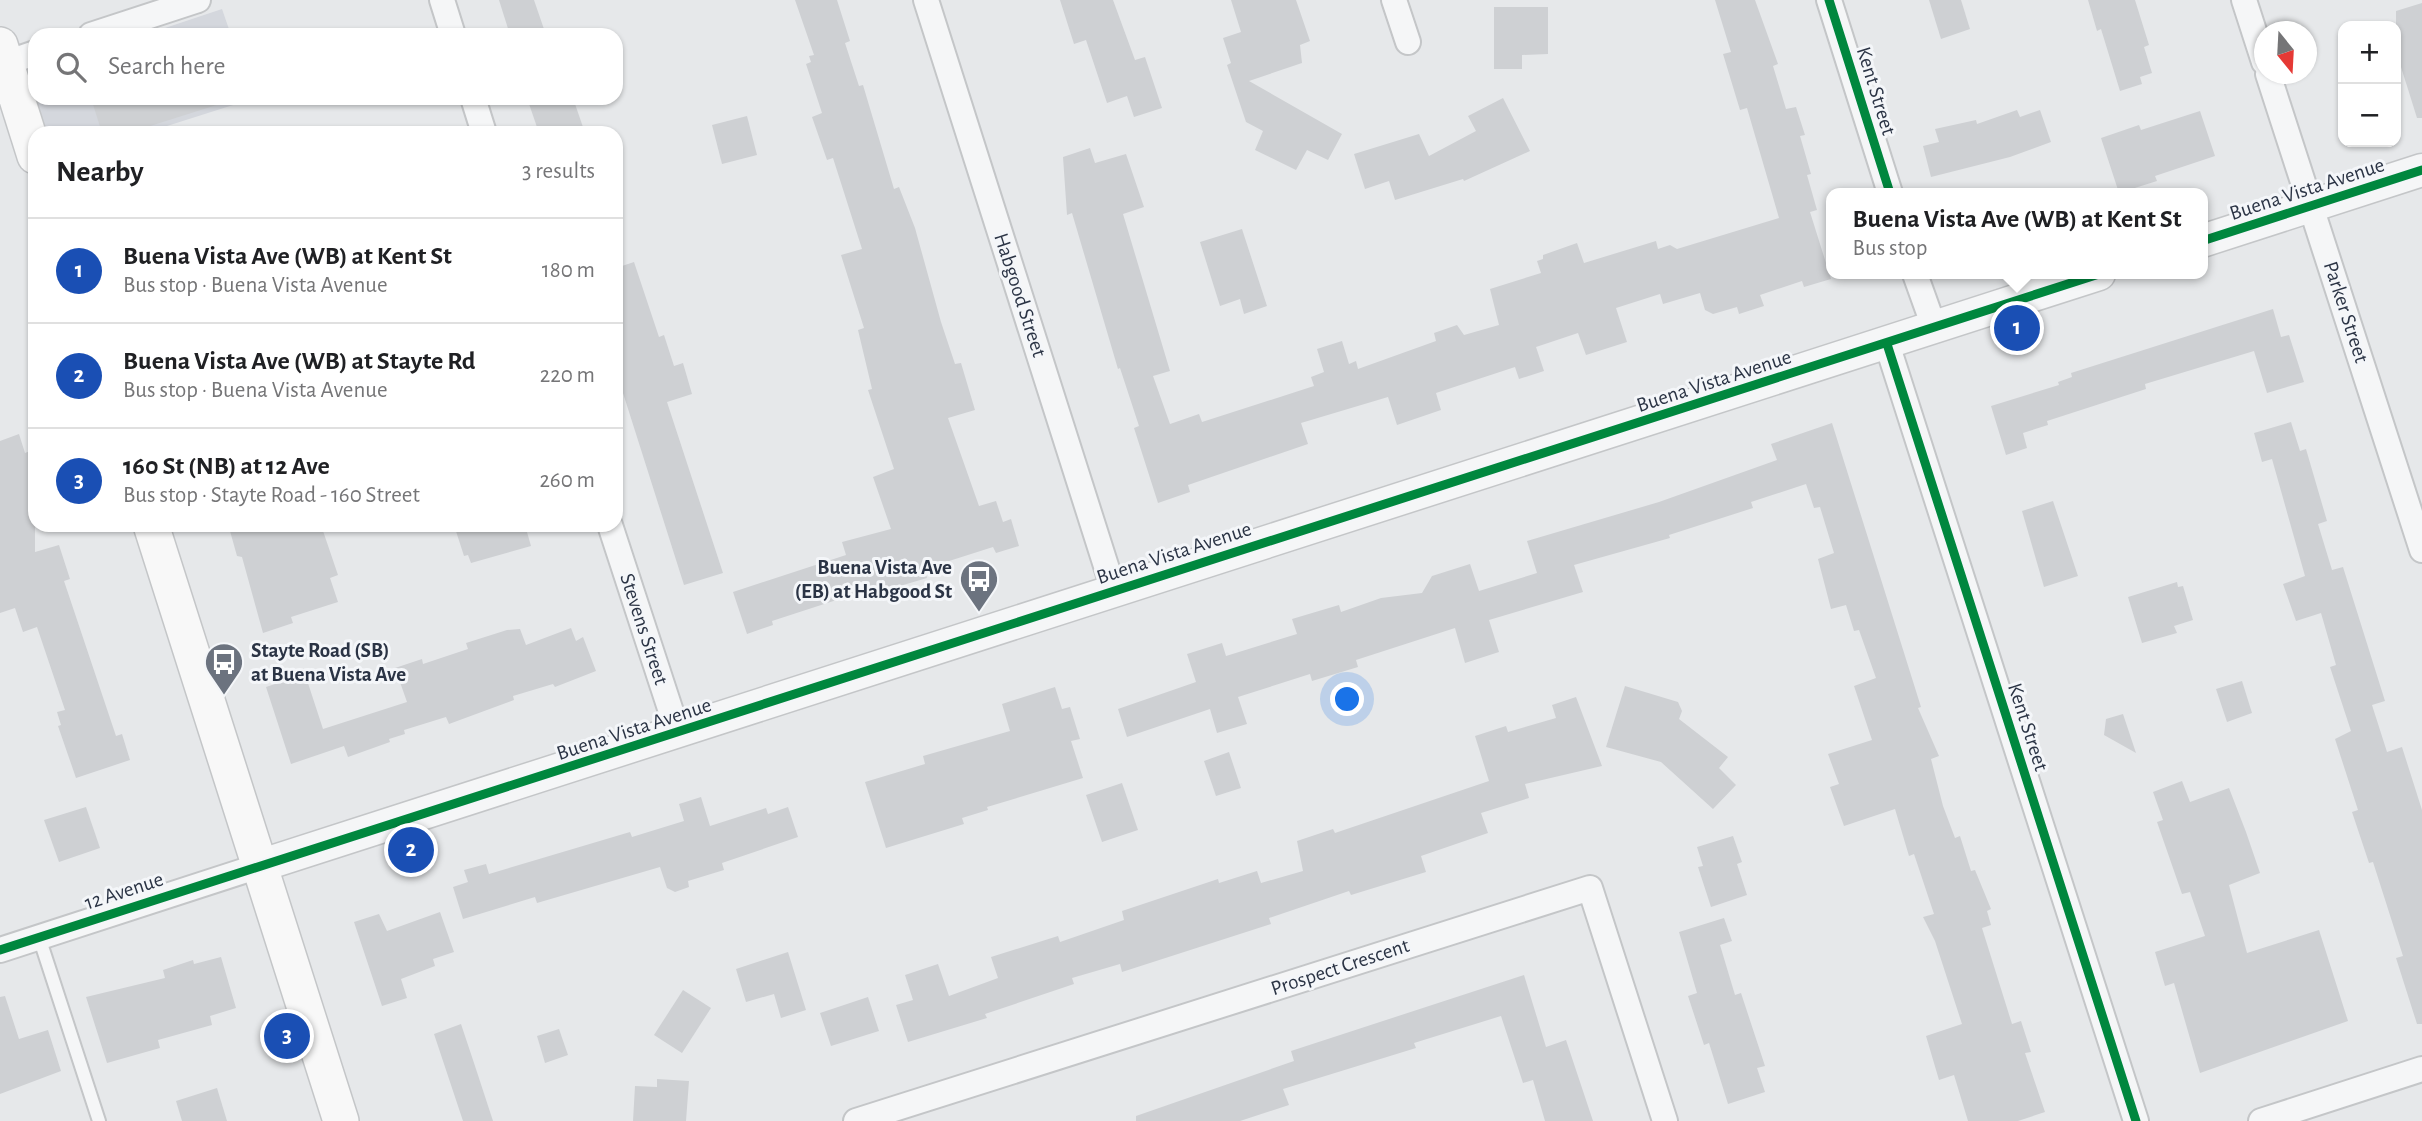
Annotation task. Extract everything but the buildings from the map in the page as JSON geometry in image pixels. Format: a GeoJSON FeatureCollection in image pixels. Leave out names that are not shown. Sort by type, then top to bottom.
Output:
{"type":"FeatureCollection","features":[{"type":"Feature","properties":{"kind":"main road"},"geometry":{"type":"LineString","coordinates":[[14,54],[29,126]]}},
{"type":"Feature","properties":{"kind":"main road"},"geometry":{"type":"LineString","coordinates":[[153,532],[341,1121]]}},
{"type":"Feature","properties":{"kind":"street"},"geometry":{"type":"LineString","coordinates":[[113,28],[198,0]]}},
{"type":"Feature","properties":{"kind":"street"},"geometry":{"type":"LineString","coordinates":[[442,0],[451,28]]}},
{"type":"Feature","properties":{"kind":"street","name":"Habgood Street"},"geometry":{"type":"LineString","coordinates":[[926,0],[1114,591]]}},
{"type":"Feature","properties":{"kind":"street"},"geometry":{"type":"LineString","coordinates":[[1394,0],[1408,43]]}},
{"type":"Feature","properties":{"kind":"street","name":"Kent Street"},"geometry":{"type":"LineString","coordinates":[[1829,0],[1887,188]]}},
{"type":"Feature","properties":{"kind":"street"},"geometry":{"type":"LineString","coordinates":[[2244,0],[2254,31]]}},
{"type":"Feature","properties":{"kind":"street","name":"Parker Street"},"geometry":{"type":"LineString","coordinates":[[2271,84],[2422,550]]}},
{"type":"Feature","properties":{"kind":"street"},"geometry":{"type":"LineString","coordinates":[[475,105],[482,126]]}},
{"type":"Feature","properties":{"kind":"street","name":"Buena Vista Avenue"},"geometry":{"type":"LineString","coordinates":[[2208,239],[2422,170]]}},
{"type":"Feature","properties":{"kind":"street"},"geometry":{"type":"LineString","coordinates":[[1917,279],[1934,327]]}},
{"type":"Feature","properties":{"kind":"street","name":"Buena Vista Avenue"},"geometry":{"type":"LineString","coordinates":[[259,866],[2083,279]]}},
{"type":"Feature","properties":{"kind":"street","name":"Kent Street"},"geometry":{"type":"LineString","coordinates":[[1887,344],[2136,1121]]}},
{"type":"Feature","properties":{"kind":"street","name":"Stevens Street"},"geometry":{"type":"LineString","coordinates":[[612,532],[678,733]]}},
{"type":"Feature","properties":{"kind":"street","name":"12 Avenue"},"geometry":{"type":"LineString","coordinates":[[0,950],[259,866]]}},
{"type":"Feature","properties":{"kind":"street","name":"Prospect Crescent"},"geometry":{"type":"LineString","coordinates":[[856,1121],[1590,888],[1665,1121]]}},
{"type":"Feature","properties":{"kind":"street"},"geometry":{"type":"LineString","coordinates":[[2261,1121],[2422,1069]]}},
{"type":"Feature","properties":{"kind":"lane"},"geometry":{"type":"LineString","coordinates":[[39,937],[99,1121]]}},
{"type":"Feature","properties":{"kind":"shaded area"},"geometry":{"type":"Polygon","coordinates":[[[222,9],[229,28],[165,28],[222,9]]]}},
{"type":"Feature","properties":{"kind":"shaded area"},"geometry":{"type":"Polygon","coordinates":[[[36,105],[233,105],[167,126],[40,126],[36,105]]]}},
{"type":"Feature","properties":{"kind":"cycle path"},"geometry":{"type":"LineString","coordinates":[[1829,0],[1888,188]]}},
{"type":"Feature","properties":{"kind":"cycle path"},"geometry":{"type":"LineString","coordinates":[[2208,239],[2422,170]]}},
{"type":"Feature","properties":{"kind":"cycle path"},"geometry":{"type":"LineString","coordinates":[[0,950],[2083,279]]}},
{"type":"Feature","properties":{"kind":"cycle path"},"geometry":{"type":"LineString","coordinates":[[1887,344],[2136,1121]]}},
{"type":"Feature","properties":{"kind":"place","name":"Buena Vista Ave (WB) at Kent St"},"geometry":{"type":"Point","coordinates":[2017,328]}},
{"type":"Feature","properties":{"kind":"place","name":"Buena Vista Ave (EB) at Habgood St"},"geometry":{"type":"Point","coordinates":[979,613]}},
{"type":"Feature","properties":{"kind":"place","name":"Stayte Road (SB) at Buena Vista Ave"},"geometry":{"type":"Point","coordinates":[224,696]}},
{"type":"Feature","properties":{"kind":"place","name":"Buena Vista Ave (WB) at Stayte Rd"},"geometry":{"type":"Point","coordinates":[411,850]}},
{"type":"Feature","properties":{"kind":"place","name":"160 St (NB) at 12 Ave"},"geometry":{"type":"Point","coordinates":[287,1036]}}]}
